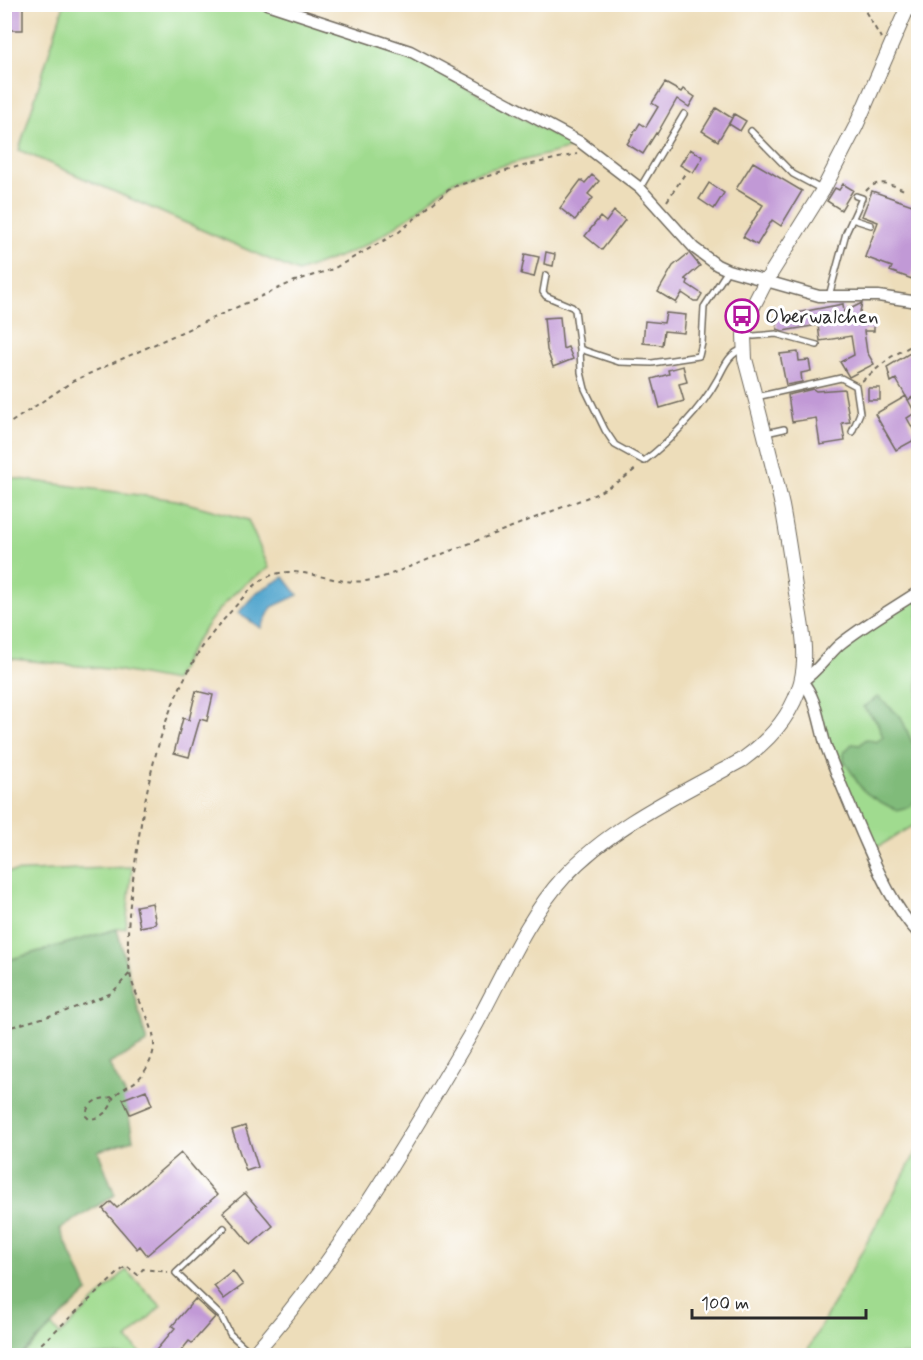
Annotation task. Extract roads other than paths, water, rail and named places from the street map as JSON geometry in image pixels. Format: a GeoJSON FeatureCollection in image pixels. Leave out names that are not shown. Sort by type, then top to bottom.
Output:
{"type":"FeatureCollection","features":[{"type":"Feature","properties":{"kind":"main road"},"geometry":{"type":"LineString","coordinates":[[252,1355],[278,1326],[324,1264],[394,1162],[470,1035],[529,927],[552,892],[580,861],[630,824],[742,760],[757,749],[781,726],[793,704],[802,681],[804,665],[801,622],[782,509],[744,349],[744,335],[749,314],[766,281],[822,190],[856,126],[909,4]]}},
{"type":"Feature","properties":{"kind":"street"},"geometry":{"type":"LineString","coordinates":[[267,4],[410,51],[580,142],[640,188],[694,248],[717,265],[829,298],[878,296],[918,302]]}},
{"type":"Feature","properties":{"kind":"street"},"geometry":{"type":"LineString","coordinates":[[918,592],[858,630],[802,681],[813,699],[833,765],[874,860],[887,888],[918,933]]}},
{"type":"Feature","properties":{"kind":"lane"},"geometry":{"type":"LineString","coordinates":[[640,188],[684,114]]}},
{"type":"Feature","properties":{"kind":"lane"},"geometry":{"type":"LineString","coordinates":[[751,132],[793,174],[822,190]]}},
{"type":"Feature","properties":{"kind":"lane"},"geometry":{"type":"LineString","coordinates":[[829,298],[846,233],[859,197]]}},
{"type":"Feature","properties":{"kind":"lane"},"geometry":{"type":"LineString","coordinates":[[852,219],[871,225]]}},
{"type":"Feature","properties":{"kind":"lane"},"geometry":{"type":"LineString","coordinates":[[580,349],[619,362],[652,363],[699,356],[704,307],[728,270]]}},
{"type":"Feature","properties":{"kind":"lane"},"geometry":{"type":"LineString","coordinates":[[546,275],[543,292],[546,296],[575,310],[581,372],[585,389],[605,430],[615,445],[644,461],[663,447],[710,392],[731,355],[744,349]]}},
{"type":"Feature","properties":{"kind":"lane"},"geometry":{"type":"LineString","coordinates":[[744,335],[776,334],[817,345]]}},
{"type":"Feature","properties":{"kind":"lane"},"geometry":{"type":"LineString","coordinates":[[755,397],[841,378],[856,386],[860,413],[852,432]]}},
{"type":"Feature","properties":{"kind":"lane"},"geometry":{"type":"LineString","coordinates":[[764,434],[784,429]]}},
{"type":"Feature","properties":{"kind":"lane"},"geometry":{"type":"LineString","coordinates":[[224,1228],[177,1273],[220,1316],[230,1334],[252,1355]]}},
{"type":"Feature","properties":{"kind":"water"},"geometry":{"type":"Polygon","coordinates":[[[284,577],[298,595],[272,607],[261,628],[238,613],[257,592],[284,577]]]}},
{"type":"Feature","properties":{"kind":"place","name":"Oberwalchen"},"geometry":{"type":"Point","coordinates":[742,316]}}]}
